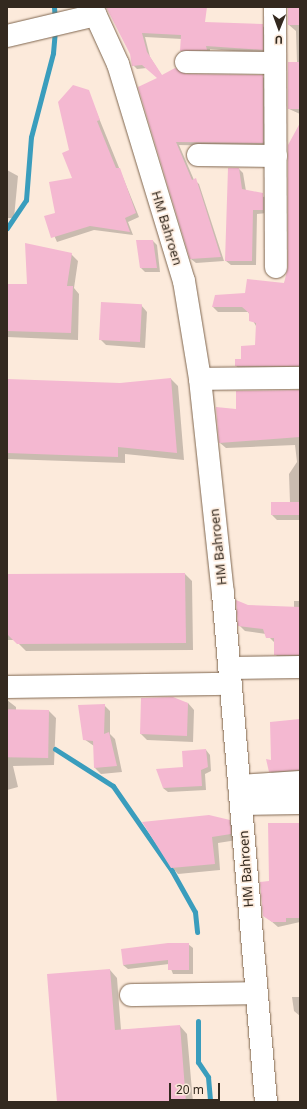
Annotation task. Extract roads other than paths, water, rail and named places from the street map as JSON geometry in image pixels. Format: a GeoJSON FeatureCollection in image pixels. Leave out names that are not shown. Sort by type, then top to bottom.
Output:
{"type":"FeatureCollection","features":[{"type":"Feature","properties":{"kind":"street"},"geometry":{"type":"LineString","coordinates":[[275,7],[274,63],[276,267]]}},
{"type":"Feature","properties":{"kind":"street"},"geometry":{"type":"LineString","coordinates":[[7,36],[89,14]]}},
{"type":"Feature","properties":{"kind":"street","name":"HM Bahroen"},"geometry":{"type":"LineString","coordinates":[[89,14],[118,64],[184,281],[200,379],[230,676],[255,993],[266,1102]]}},
{"type":"Feature","properties":{"kind":"street"},"geometry":{"type":"LineString","coordinates":[[186,62],[274,63]]}},
{"type":"Feature","properties":{"kind":"street"},"geometry":{"type":"LineString","coordinates":[[198,155],[276,156]]}},
{"type":"Feature","properties":{"kind":"street"},"geometry":{"type":"LineString","coordinates":[[200,379],[300,378]]}},
{"type":"Feature","properties":{"kind":"street"},"geometry":{"type":"LineString","coordinates":[[7,687],[230,676],[300,667]]}},
{"type":"Feature","properties":{"kind":"street"},"geometry":{"type":"LineString","coordinates":[[240,795],[300,782]]}},
{"type":"Feature","properties":{"kind":"street"},"geometry":{"type":"LineString","coordinates":[[240,795],[300,803]]}},
{"type":"Feature","properties":{"kind":"street"},"geometry":{"type":"LineString","coordinates":[[131,995],[255,993]]}},
{"type":"Feature","properties":{"kind":"waterway"},"geometry":{"type":"LineString","coordinates":[[54,7],[55,20]]}},
{"type":"Feature","properties":{"kind":"waterway"},"geometry":{"type":"LineString","coordinates":[[7,228],[26,200],[31,137],[53,53],[55,30]]}},
{"type":"Feature","properties":{"kind":"waterway"},"geometry":{"type":"LineString","coordinates":[[55,749],[113,786],[172,871],[195,912],[197,932]]}},
{"type":"Feature","properties":{"kind":"waterway"},"geometry":{"type":"LineString","coordinates":[[198,1021],[198,1062],[208,1077],[210,1102]]}}]}
